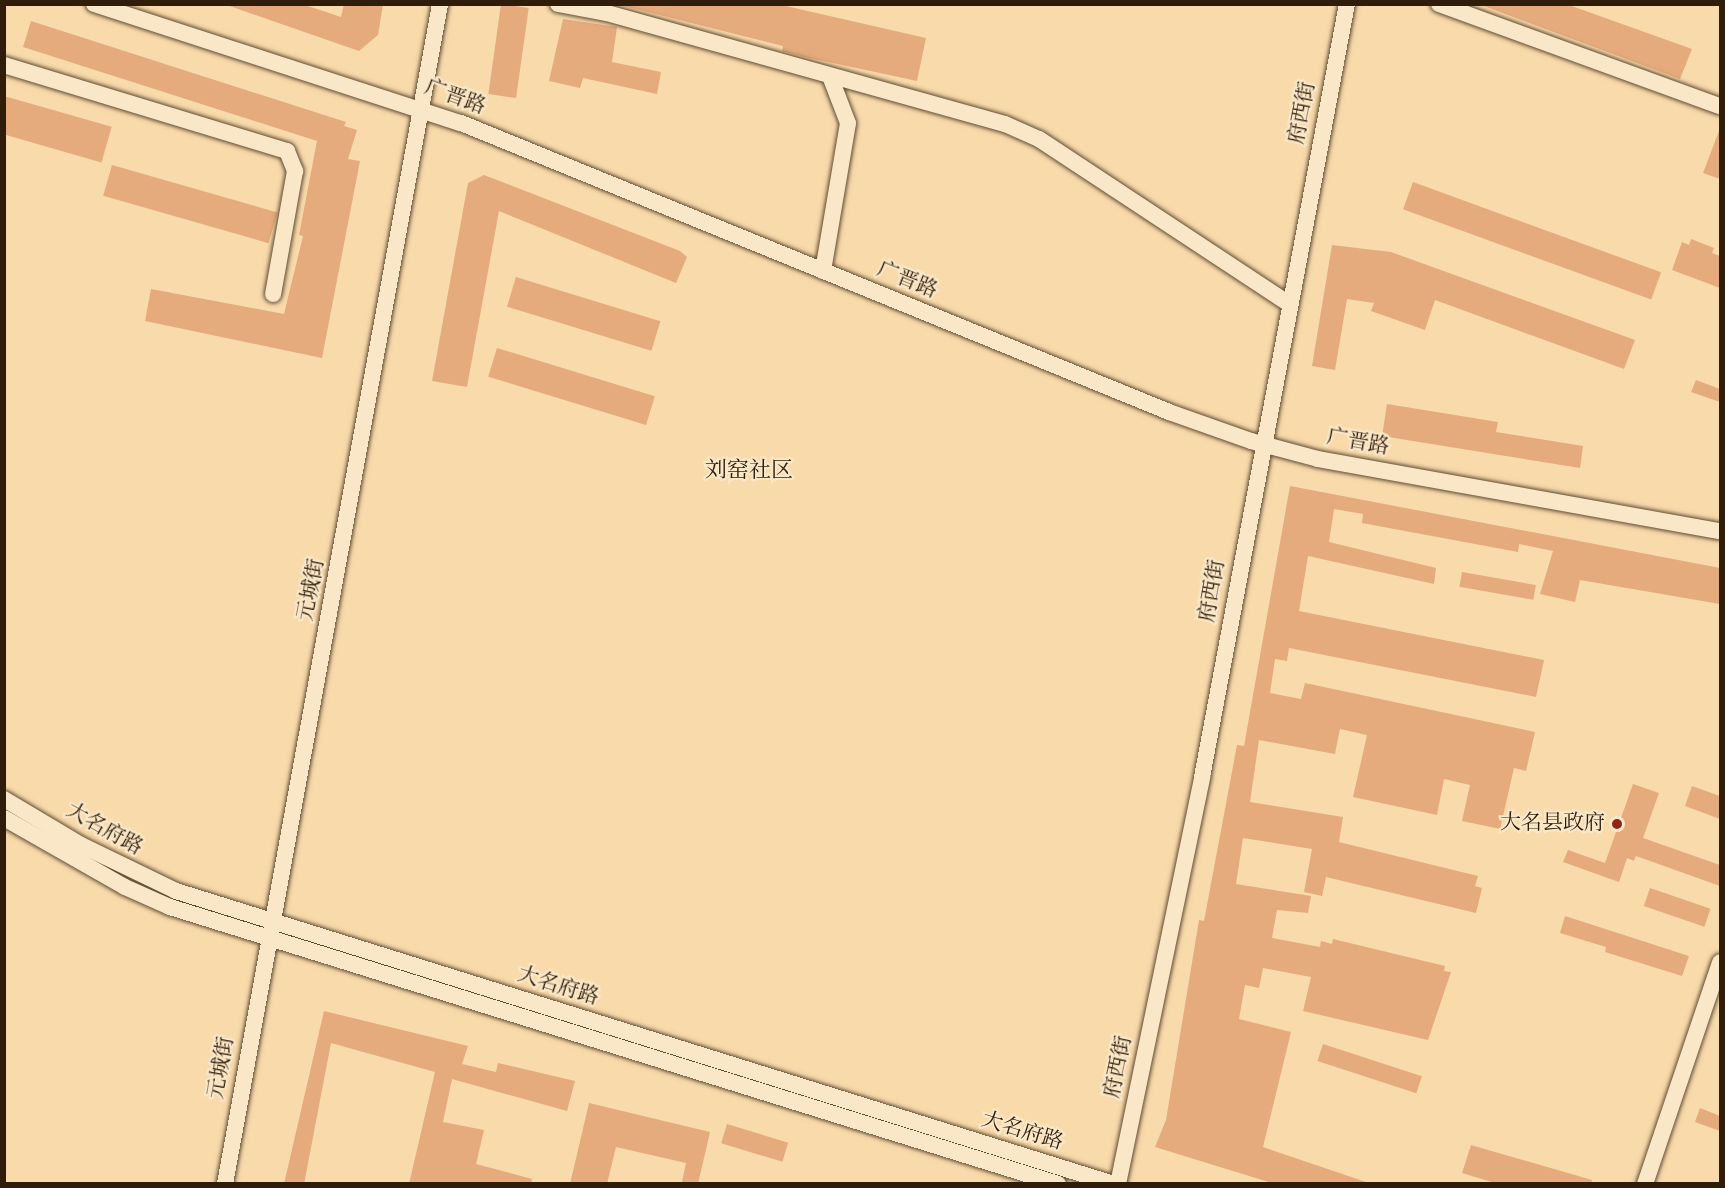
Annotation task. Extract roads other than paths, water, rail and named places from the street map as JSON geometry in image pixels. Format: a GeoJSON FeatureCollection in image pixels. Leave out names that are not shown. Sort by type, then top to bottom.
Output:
{"type":"FeatureCollection","features":[{"type":"Feature","properties":{"kind":"street","name":"广晋路"},"geometry":{"type":"LineString","coordinates":[[94,4],[422,110],[1169,412],[1263,444],[1318,459],[1720,531]]}},
{"type":"Feature","properties":{"kind":"street","name":"元城街"},"geometry":{"type":"LineString","coordinates":[[225,1184],[440,4]]}},
{"type":"Feature","properties":{"kind":"street"},"geometry":{"type":"LineString","coordinates":[[558,4],[607,13],[1005,124],[1039,139],[1289,304]]}},
{"type":"Feature","properties":{"kind":"street","name":"府西街"},"geometry":{"type":"LineString","coordinates":[[1116,1184],[1202,777],[1347,4]]}},
{"type":"Feature","properties":{"kind":"street"},"geometry":{"type":"LineString","coordinates":[[1439,4],[1720,106]]}},
{"type":"Feature","properties":{"kind":"street"},"geometry":{"type":"LineString","coordinates":[[4,65],[287,151],[295,171],[273,294]]}},
{"type":"Feature","properties":{"kind":"street"},"geometry":{"type":"LineString","coordinates":[[823,271],[848,123],[830,76]]}},
{"type":"Feature","properties":{"kind":"street","name":"大名府路"},"geometry":{"type":"LineString","coordinates":[[4,799],[132,872],[271,929],[1058,1184]]}},
{"type":"Feature","properties":{"kind":"street","name":"大名府路"},"geometry":{"type":"LineString","coordinates":[[4,818],[124,887],[271,929],[1116,1184]]}},
{"type":"Feature","properties":{"kind":"street"},"geometry":{"type":"LineString","coordinates":[[1645,1184],[1720,962]]}},
{"type":"Feature","properties":{"kind":"place","name":"大名县政府"},"geometry":{"type":"Point","coordinates":[1617,824]}},
{"type":"Feature","properties":{"kind":"district","name":"刘窑社区"},"geometry":{"type":"Point","coordinates":[749,473]}}]}
